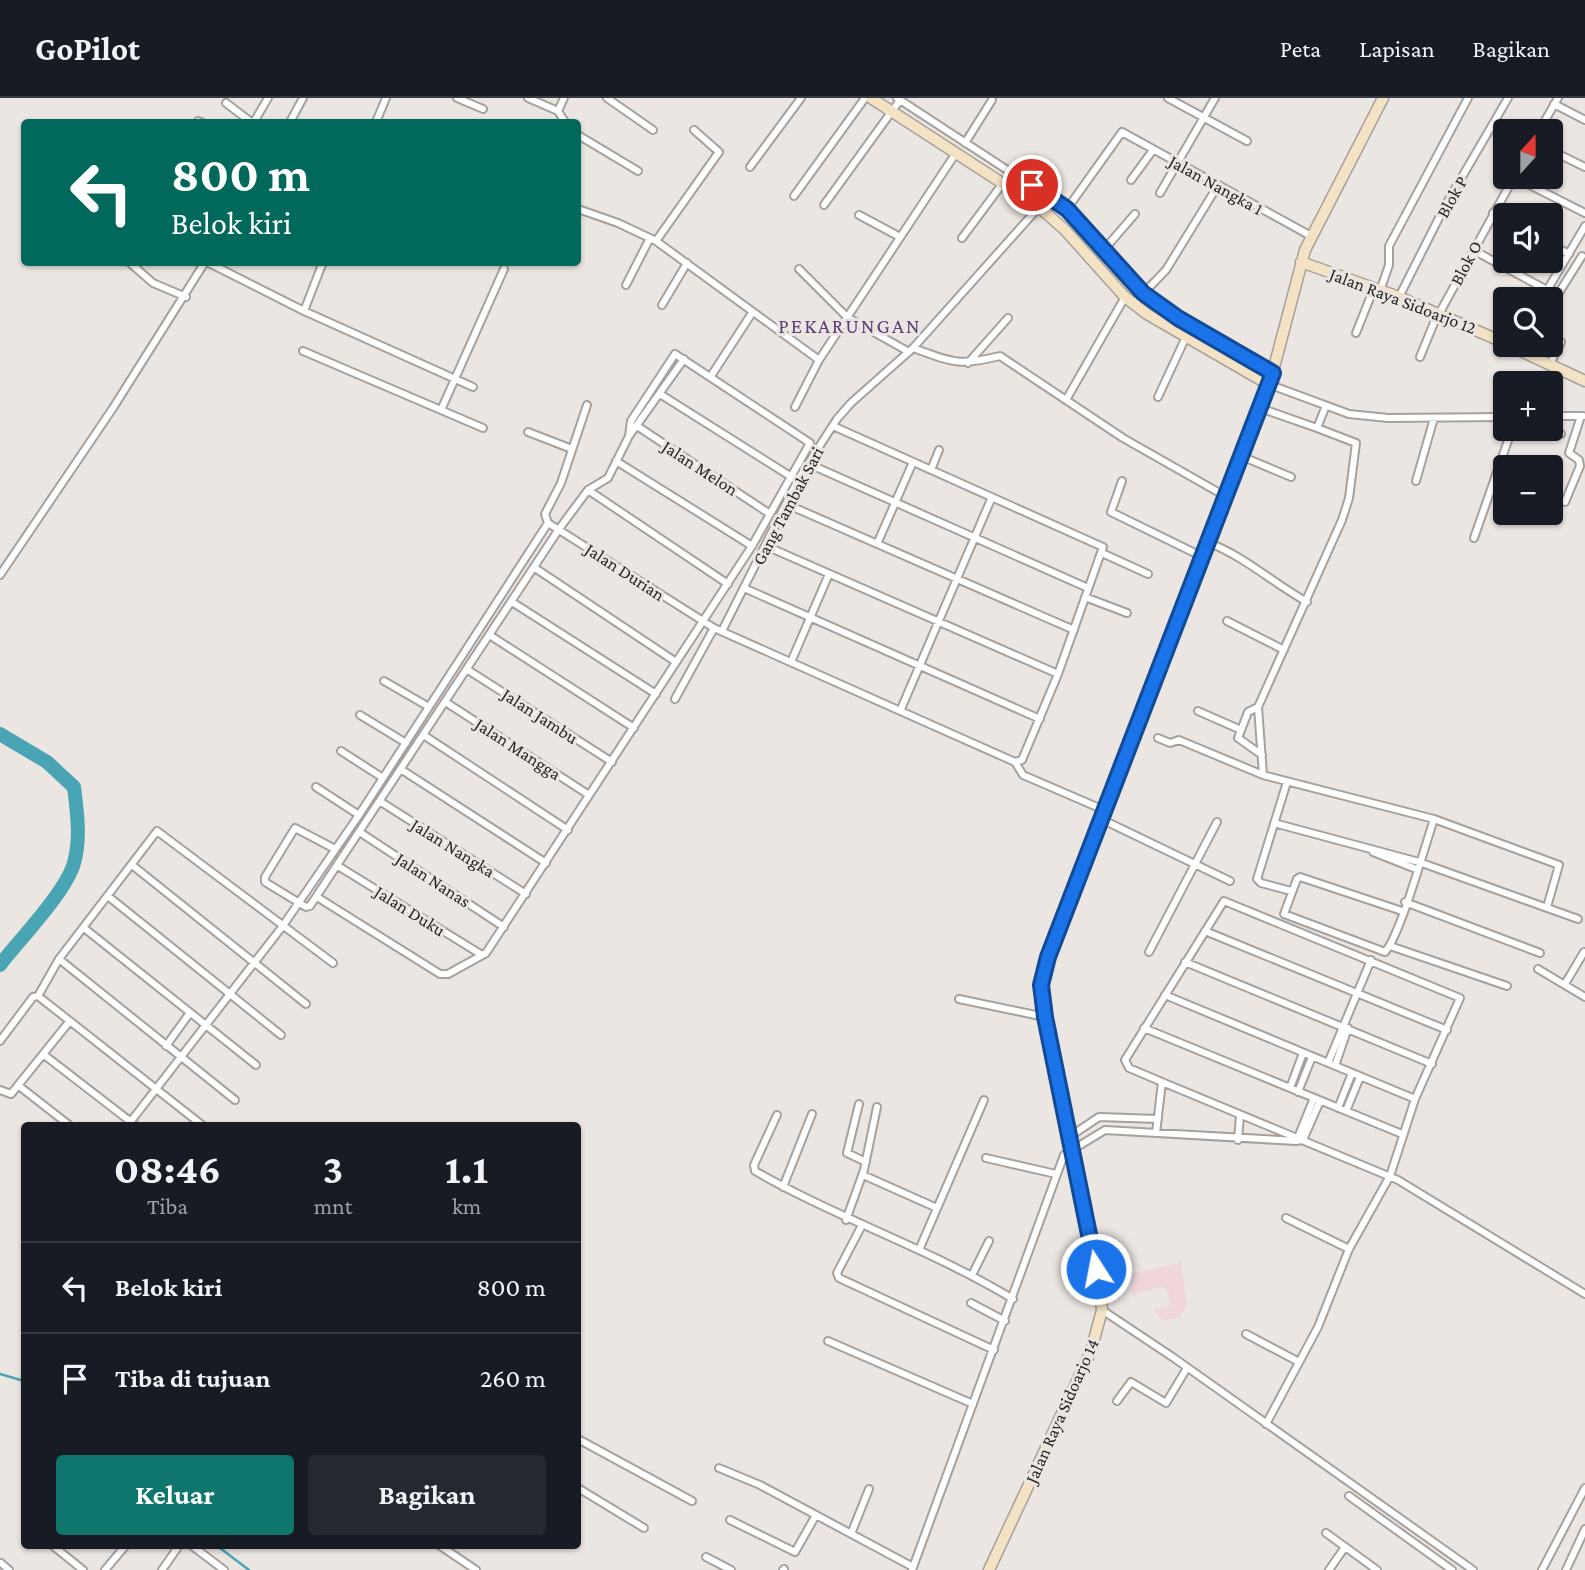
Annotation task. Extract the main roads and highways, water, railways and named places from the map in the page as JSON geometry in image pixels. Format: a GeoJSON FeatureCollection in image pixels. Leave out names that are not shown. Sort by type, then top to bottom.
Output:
{"type":"FeatureCollection","features":[{"type":"Feature","properties":{"kind":"main road"},"geometry":{"type":"LineString","coordinates":[[872,98],[897,104],[956,153],[1038,207],[1136,298],[1270,378]]}},
{"type":"Feature","properties":{"kind":"main road","name":"Jalan Raya Sidoarjo 14"},"geometry":{"type":"LineString","coordinates":[[989,1570],[1091,1351],[1102,1310],[1045,1017],[1041,985],[1048,957],[1260,408],[1301,262],[1311,236],[1383,98]]}},
{"type":"Feature","properties":{"kind":"main road","name":"Jalan Raya Sidoarjo 12"},"geometry":{"type":"LineString","coordinates":[[1301,262],[1399,297],[1493,337]]}},
{"type":"Feature","properties":{"kind":"main road","name":"Jalan Raya Sidoarjo 12"},"geometry":{"type":"LineString","coordinates":[[1540,357],[1585,381]]}},
{"type":"Feature","properties":{"kind":"waterway"},"geometry":{"type":"LineString","coordinates":[[0,734],[47,762],[74,787],[78,835],[74,863],[62,888],[0,965]]}},
{"type":"Feature","properties":{"kind":"waterway"},"geometry":{"type":"LineString","coordinates":[[0,1374],[21,1380]]}},
{"type":"Feature","properties":{"kind":"waterway"},"geometry":{"type":"LineString","coordinates":[[221,1549],[249,1570]]}},
{"type":"Feature","properties":{"kind":"district","name":"PEKARUNGAN"},"geometry":{"type":"Point","coordinates":[850,326]}}]}
